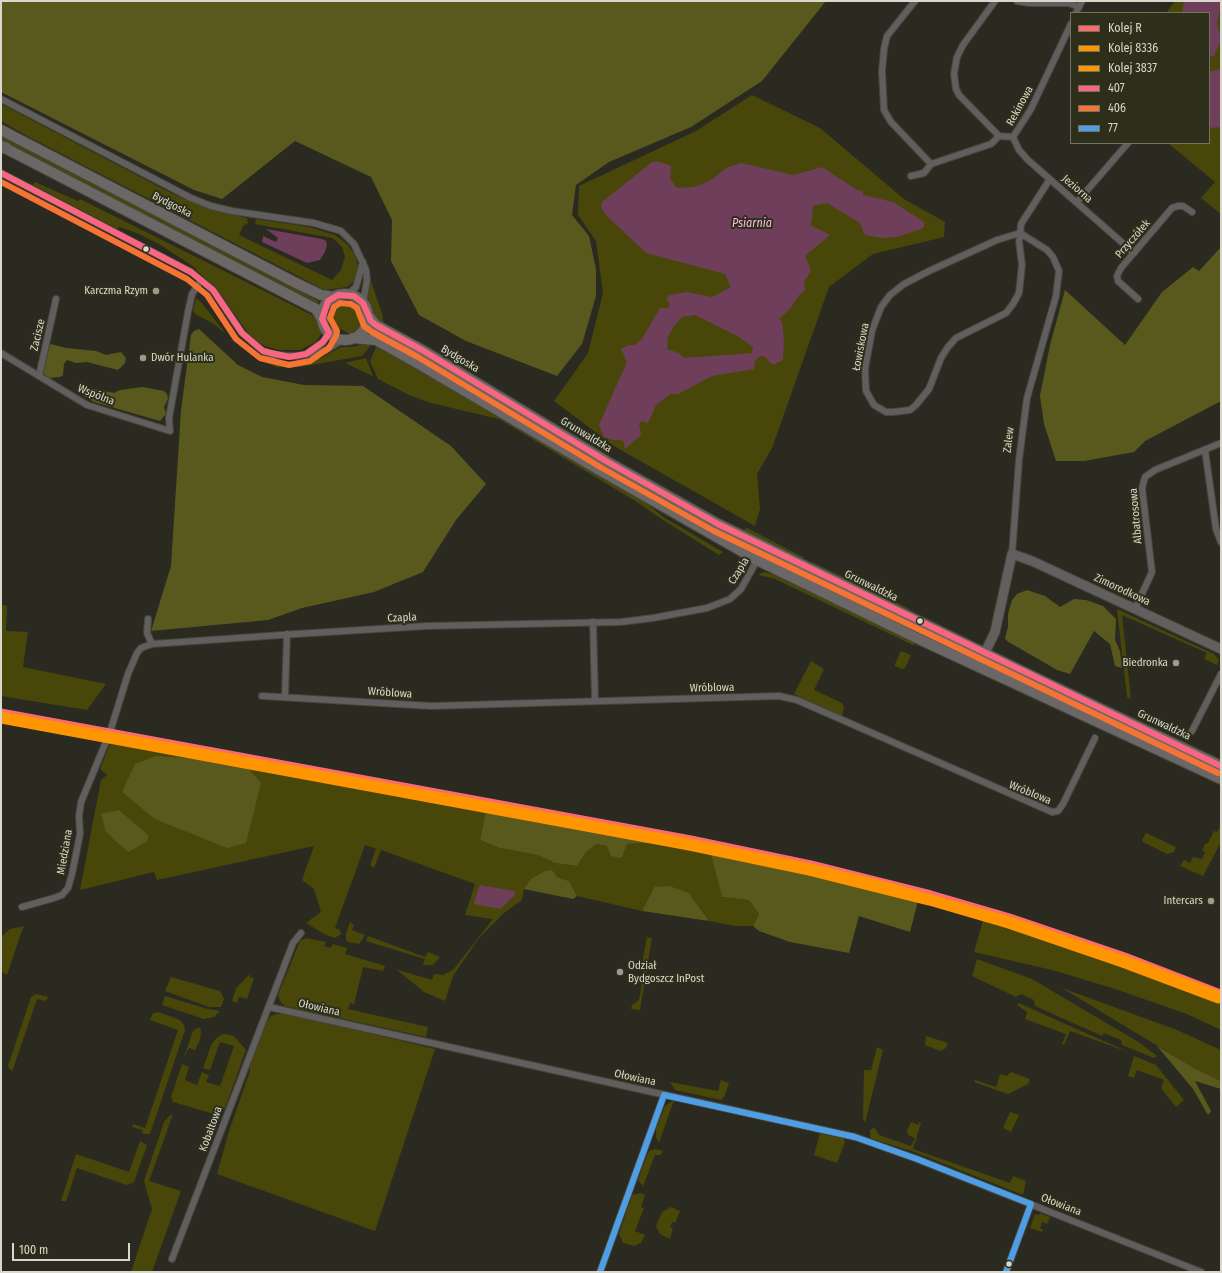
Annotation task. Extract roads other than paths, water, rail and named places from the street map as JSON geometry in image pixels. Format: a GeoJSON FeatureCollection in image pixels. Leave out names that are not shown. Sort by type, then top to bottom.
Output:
{"type":"FeatureCollection","features":[{"type":"Feature","properties":{"kind":"main road","name":"Bydgoska"},"geometry":{"type":"LineString","coordinates":[[1,130],[296,283],[321,295],[333,297]]}},
{"type":"Feature","properties":{"kind":"main road"},"geometry":{"type":"LineString","coordinates":[[2,147],[316,309],[329,333],[349,338],[376,340],[459,386],[719,540],[757,560],[848,606],[1221,779]]}},
{"type":"Feature","properties":{"kind":"main road"},"geometry":{"type":"LineString","coordinates":[[322,319],[325,307],[333,297],[348,294],[359,299],[363,303],[368,315],[364,329],[349,338]]}},
{"type":"Feature","properties":{"kind":"main road","name":"Bydgoska"},"geometry":{"type":"LineString","coordinates":[[368,315],[376,325],[422,350],[520,410]]}},
{"type":"Feature","properties":{"kind":"main road","name":"Grunwaldzka"},"geometry":{"type":"LineString","coordinates":[[520,410],[663,494],[718,524],[1049,685],[1221,766]]}},
{"type":"Feature","properties":{"kind":"street"},"geometry":{"type":"LineString","coordinates":[[915,1],[887,36],[882,71],[884,110],[891,122],[931,164]]}},
{"type":"Feature","properties":{"kind":"street"},"geometry":{"type":"LineString","coordinates":[[996,1],[963,45],[957,57],[954,74],[956,89],[959,95],[999,136]]}},
{"type":"Feature","properties":{"kind":"street"},"geometry":{"type":"LineString","coordinates":[[1017,1],[1029,3],[1069,3],[1077,10],[1082,1]]}},
{"type":"Feature","properties":{"kind":"street","name":"Rekinowa"},"geometry":{"type":"LineString","coordinates":[[910,176],[924,173],[931,164],[991,144],[999,136],[1013,138],[1031,109],[1070,26]]}},
{"type":"Feature","properties":{"kind":"street"},"geometry":{"type":"LineString","coordinates":[[1065,38],[1070,41]]}},
{"type":"Feature","properties":{"kind":"street"},"geometry":{"type":"LineString","coordinates":[[1,99],[204,203],[232,211],[314,223],[341,231],[354,244],[363,262],[367,280],[363,303]]}},
{"type":"Feature","properties":{"kind":"street","name":"Jeziorna"},"geometry":{"type":"LineString","coordinates":[[1013,138],[1021,152],[1134,253]]}},
{"type":"Feature","properties":{"kind":"street"},"geometry":{"type":"LineString","coordinates":[[1077,202],[1127,144]]}},
{"type":"Feature","properties":{"kind":"street"},"geometry":{"type":"LineString","coordinates":[[1,173],[178,266],[201,280],[213,290],[242,333],[263,351],[289,357],[326,350],[349,338]]}},
{"type":"Feature","properties":{"kind":"street","name":"Łowiskowa"},"geometry":{"type":"LineString","coordinates":[[1020,233],[997,240],[929,271],[904,284],[890,295],[881,308],[872,332],[865,370],[866,392],[874,405],[886,412],[910,410],[923,399],[929,389],[941,358],[956,338],[1006,313],[1019,293],[1022,265],[1019,241],[1020,233],[1021,224],[1050,179]]}},
{"type":"Feature","properties":{"kind":"street","name":"Przyczółek"},"geometry":{"type":"LineString","coordinates":[[1138,299],[1121,285],[1117,276],[1121,268],[1172,208],[1183,206],[1192,212]]}},
{"type":"Feature","properties":{"kind":"street","name":"Zalew"},"geometry":{"type":"LineString","coordinates":[[978,667],[993,639],[1012,554],[1019,460],[1027,398],[1056,296],[1059,271],[1053,257],[1047,250],[1020,233]]}},
{"type":"Feature","properties":{"kind":"street"},"geometry":{"type":"LineString","coordinates":[[348,294],[356,287],[363,262]]}},
{"type":"Feature","properties":{"kind":"street","name":"Wspólna"},"geometry":{"type":"LineString","coordinates":[[1,353],[87,405],[170,431],[170,418],[188,312],[192,294],[201,280]]}},
{"type":"Feature","properties":{"kind":"street","name":"Zacisze"},"geometry":{"type":"LineString","coordinates":[[38,376],[56,299]]}},
{"type":"Feature","properties":{"kind":"street"},"geometry":{"type":"LineString","coordinates":[[306,354],[323,342],[329,333]]}},
{"type":"Feature","properties":{"kind":"street","name":"Albatrosowa"},"geometry":{"type":"LineString","coordinates":[[1135,608],[1152,572],[1142,488],[1145,477],[1155,470],[1221,443]]}},
{"type":"Feature","properties":{"kind":"street"},"geometry":{"type":"LineString","coordinates":[[1205,450],[1216,529],[1221,542]]}},
{"type":"Feature","properties":{"kind":"street","name":"Czapla"},"geometry":{"type":"LineString","coordinates":[[152,644],[427,626],[593,622],[652,618],[715,606],[730,599],[741,589],[765,546]]}},
{"type":"Feature","properties":{"kind":"street","name":"Zimorodkowa"},"geometry":{"type":"LineString","coordinates":[[1012,554],[1032,561],[1135,608],[1221,650]]}},
{"type":"Feature","properties":{"kind":"street"},"geometry":{"type":"LineString","coordinates":[[148,619],[148,633],[152,644]]}},
{"type":"Feature","properties":{"kind":"street"},"geometry":{"type":"LineString","coordinates":[[593,622],[595,700]]}},
{"type":"Feature","properties":{"kind":"street"},"geometry":{"type":"LineString","coordinates":[[285,696],[287,634]]}},
{"type":"Feature","properties":{"kind":"street","name":"Miedziana"},"geometry":{"type":"LineString","coordinates":[[22,907],[62,895],[68,888],[80,834],[79,816],[81,802],[96,770],[118,712],[128,674],[137,653],[141,648],[152,644]]}},
{"type":"Feature","properties":{"kind":"street"},"geometry":{"type":"LineString","coordinates":[[1192,731],[1220,678]]}},
{"type":"Feature","properties":{"kind":"street","name":"Wróblowa"},"geometry":{"type":"LineString","coordinates":[[262,696],[285,696],[432,706],[595,700],[779,696],[797,700],[1052,812],[1058,811],[1063,804],[1095,738]]}},
{"type":"Feature","properties":{"kind":"street"},"geometry":{"type":"LineString","coordinates":[[269,1007],[293,943],[301,933]]}},
{"type":"Feature","properties":{"kind":"street","name":"Ołowiana"},"geometry":{"type":"LineString","coordinates":[[269,1007],[855,1137],[917,1159],[1201,1272]]}},
{"type":"Feature","properties":{"kind":"street","name":"Kobaltowa"},"geometry":{"type":"LineString","coordinates":[[172,1259],[269,1007]]}},
{"type":"Feature","properties":{"kind":"street"},"geometry":{"type":"LineString","coordinates":[[600,1272],[664,1094]]}},
{"type":"Feature","properties":{"kind":"street"},"geometry":{"type":"LineString","coordinates":[[1006,1272],[1031,1204]]}},
{"type":"Feature","properties":{"kind":"water"},"geometry":{"type":"Polygon","coordinates":[[[1184,1],[1221,1],[1217,23],[1221,40],[1214,56],[1210,57],[1210,12],[1182,12],[1184,1]]]}},
{"type":"Feature","properties":{"kind":"water"},"geometry":{"type":"Polygon","coordinates":[[[1221,69],[1221,127],[1210,128],[1210,72],[1221,69]]]}},
{"type":"Feature","properties":{"kind":"water","name":"Psiarnia"},"geometry":{"type":"Polygon","coordinates":[[[652,162],[660,162],[671,166],[670,179],[677,188],[693,187],[708,182],[728,167],[741,163],[794,175],[822,167],[857,190],[862,191],[863,195],[893,202],[924,222],[924,227],[897,237],[882,238],[865,235],[860,223],[827,203],[813,206],[810,225],[830,235],[805,256],[811,271],[804,282],[805,290],[800,294],[789,310],[779,319],[782,322],[784,340],[783,360],[773,365],[764,356],[760,356],[755,361],[754,369],[712,376],[678,394],[670,394],[656,405],[648,423],[642,421],[639,423],[641,435],[625,449],[624,442],[621,440],[613,440],[604,437],[599,425],[627,362],[621,349],[628,345],[635,345],[642,339],[660,308],[668,308],[670,304],[666,298],[670,295],[687,292],[712,297],[731,287],[725,274],[646,253],[605,214],[601,207],[602,202],[652,162]],[[695,315],[682,317],[673,327],[668,337],[667,349],[679,353],[684,358],[752,353],[753,347],[739,337],[695,315]]]}},
{"type":"Feature","properties":{"kind":"water"},"geometry":{"type":"Polygon","coordinates":[[[266,229],[322,239],[326,241],[327,245],[325,252],[320,260],[307,263],[262,242],[263,236],[276,242],[278,238],[266,229]]]}},
{"type":"Feature","properties":{"kind":"water"},"geometry":{"type":"Polygon","coordinates":[[[480,885],[514,891],[515,895],[500,909],[475,904],[474,902],[480,885]]]}},
{"type":"Feature","properties":{"kind":"rail line","name":"R"},"geometry":{"type":"LineString","coordinates":[[1,712],[691,839],[811,864],[931,894],[1010,917],[1125,956],[1221,993]]}},
{"type":"Feature","properties":{"kind":"rail line","name":"3837"},"geometry":{"type":"LineString","coordinates":[[1,715],[690,842],[810,867],[889,886],[1010,920],[1125,959],[1218,994]]}},
{"type":"Feature","properties":{"kind":"rail line","name":"8336"},"geometry":{"type":"LineString","coordinates":[[1,720],[689,847],[809,872],[929,902],[1008,925],[1122,964],[1218,1000]]}},
{"type":"Feature","properties":{"kind":"place","name":"Karczma Rzym"},"geometry":{"type":"Point","coordinates":[156,291]}},
{"type":"Feature","properties":{"kind":"place","name":"Dwór Hulanka"},"geometry":{"type":"Point","coordinates":[143,358]}},
{"type":"Feature","properties":{"kind":"place","name":"Biedronka"},"geometry":{"type":"Point","coordinates":[1176,663]}},
{"type":"Feature","properties":{"kind":"place","name":"Intercars"},"geometry":{"type":"Point","coordinates":[1211,901]}},
{"type":"Feature","properties":{"kind":"place","name":"Odział Bydgoszcz InPost"},"geometry":{"type":"Point","coordinates":[620,972]}}]}
